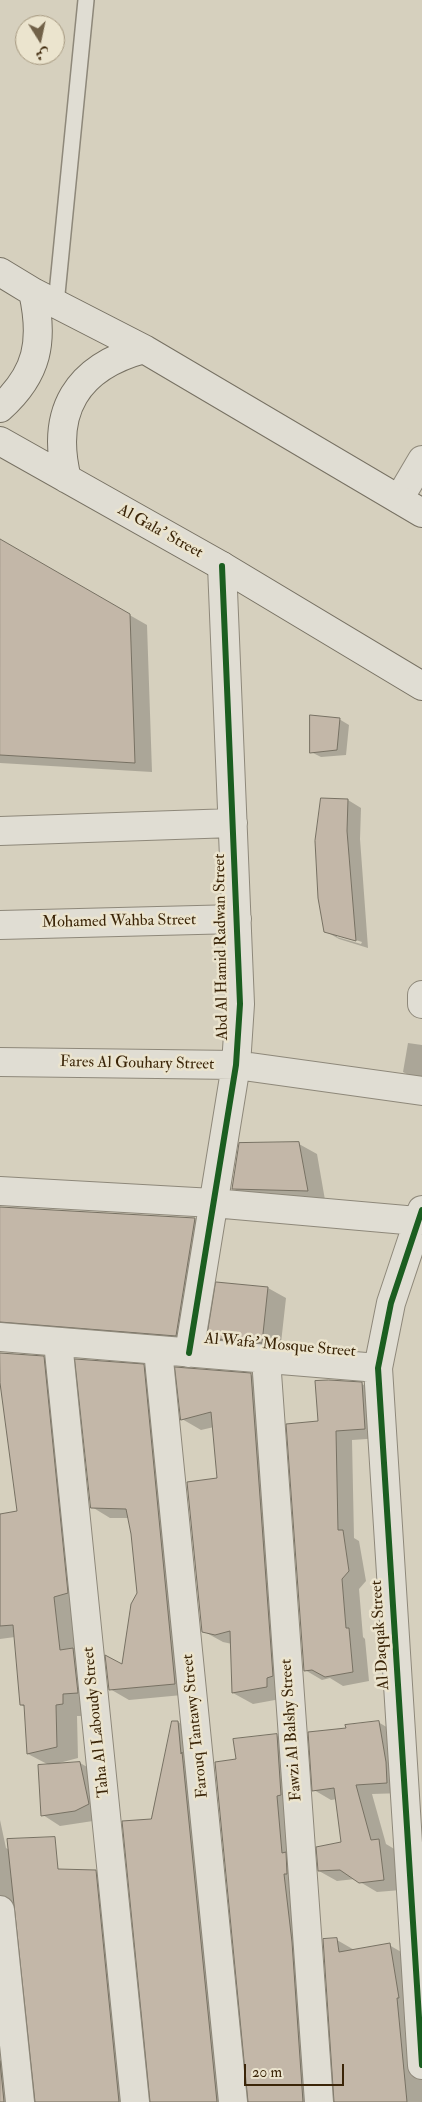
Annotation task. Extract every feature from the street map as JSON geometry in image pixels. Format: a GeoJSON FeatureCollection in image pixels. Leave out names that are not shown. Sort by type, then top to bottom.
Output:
{"type":"FeatureCollection","features":[{"type":"Feature","properties":{"kind":"street"},"geometry":{"type":"LineString","coordinates":[[0,272],[44,298],[144,349],[422,513]]}},
{"type":"Feature","properties":{"kind":"street"},"geometry":{"type":"LineString","coordinates":[[0,408],[15,394],[30,371],[38,346],[39,318],[44,298]]}},
{"type":"Feature","properties":{"kind":"street"},"geometry":{"type":"LineString","coordinates":[[67,479],[61,455],[61,430],[68,407],[81,385],[98,368],[120,356],[144,349]]}},
{"type":"Feature","properties":{"kind":"street","name":"Al Gala' Street"},"geometry":{"type":"LineString","coordinates":[[0,441],[222,566],[422,686]]}},
{"type":"Feature","properties":{"kind":"street"},"geometry":{"type":"LineString","coordinates":[[398,499],[422,460]]}},
{"type":"Feature","properties":{"kind":"street","name":"Abd Al Hamid Radwan Street"},"geometry":{"type":"LineString","coordinates":[[189,1353],[236,1065],[240,1004],[222,566]]}},
{"type":"Feature","properties":{"kind":"street"},"geometry":{"type":"LineString","coordinates":[[0,831],[233,823]]}},
{"type":"Feature","properties":{"kind":"street","name":"Mohamed Wahba Street"},"geometry":{"type":"LineString","coordinates":[[0,925],[237,920]]}},
{"type":"Feature","properties":{"kind":"street"},"geometry":{"type":"LineString","coordinates":[[422,994],[422,1004]]}},
{"type":"Feature","properties":{"kind":"street","name":"Fares Al Gouhary Street"},"geometry":{"type":"LineString","coordinates":[[0,1062],[236,1065],[422,1091]]}},
{"type":"Feature","properties":{"kind":"street"},"geometry":{"type":"LineString","coordinates":[[0,1191],[420,1215]]}},
{"type":"Feature","properties":{"kind":"street","name":"Al Daqqak Street"},"geometry":{"type":"LineString","coordinates":[[420,1215],[391,1303],[378,1368],[422,2065]]}},
{"type":"Feature","properties":{"kind":"street","name":"Al Wafa' Mosque Street"},"geometry":{"type":"LineString","coordinates":[[0,1338],[378,1368]]}},
{"type":"Feature","properties":{"kind":"street","name":"Taha Al Laboudy Street"},"geometry":{"type":"LineString","coordinates":[[58,1342],[135,2102]]}},
{"type":"Feature","properties":{"kind":"street","name":"Farouq Tantawy Street"},"geometry":{"type":"LineString","coordinates":[[158,1350],[233,2102]]}},
{"type":"Feature","properties":{"kind":"street","name":"Fawzi Al Balshy Street"},"geometry":{"type":"LineString","coordinates":[[266,1359],[319,2102]]}},
{"type":"Feature","properties":{"kind":"street"},"geometry":{"type":"LineString","coordinates":[[0,1910],[20,2102]]}},
{"type":"Feature","properties":{"kind":"lane"},"geometry":{"type":"LineString","coordinates":[[44,298],[86,0]]}},
{"type":"Feature","properties":{"kind":"building"},"geometry":{"type":"Polygon","coordinates":[[[0,539],[130,614],[135,763],[0,755],[0,539]]]}},
{"type":"Feature","properties":{"kind":"building"},"geometry":{"type":"Polygon","coordinates":[[[310,715],[340,718],[337,750],[310,753],[310,715]]]}},
{"type":"Feature","properties":{"kind":"building"},"geometry":{"type":"Polygon","coordinates":[[[321,798],[348,799],[347,831],[356,941],[324,932],[318,898],[315,841],[321,798]]]}},
{"type":"Feature","properties":{"kind":"building"},"geometry":{"type":"Polygon","coordinates":[[[299,1142],[308,1191],[232,1189],[239,1143],[299,1142]]]}},
{"type":"Feature","properties":{"kind":"building"},"geometry":{"type":"Polygon","coordinates":[[[0,1207],[195,1218],[176,1336],[0,1322],[0,1207]]]}},
{"type":"Feature","properties":{"kind":"building"},"geometry":{"type":"Polygon","coordinates":[[[216,1282],[268,1287],[262,1343],[207,1338],[216,1282]]]}},
{"type":"Feature","properties":{"kind":"building"},"geometry":{"type":"Polygon","coordinates":[[[0,1353],[44,1356],[68,1593],[54,1597],[60,1650],[73,1648],[78,1693],[63,1694],[63,1704],[56,1705],[57,1747],[27,1754],[24,1705],[20,1705],[13,1625],[0,1626],[0,1514],[17,1511],[0,1383],[0,1353]]]}},
{"type":"Feature","properties":{"kind":"building"},"geometry":{"type":"Polygon","coordinates":[[[75,1359],[144,1364],[175,1684],[109,1690],[105,1655],[122,1664],[131,1604],[137,1593],[131,1534],[126,1509],[91,1508],[75,1359]]]}},
{"type":"Feature","properties":{"kind":"building"},"geometry":{"type":"Polygon","coordinates":[[[175,1367],[251,1373],[273,1676],[267,1678],[267,1687],[232,1693],[230,1631],[215,1635],[202,1632],[187,1482],[217,1478],[211,1412],[181,1420],[175,1367]]]}},
{"type":"Feature","properties":{"kind":"building"},"geometry":{"type":"Polygon","coordinates":[[[315,1381],[362,1382],[365,1429],[336,1431],[338,1530],[343,1530],[349,1571],[342,1579],[346,1628],[349,1628],[353,1672],[325,1677],[312,1670],[304,1671],[286,1424],[318,1421],[315,1381]]]}},
{"type":"Feature","properties":{"kind":"building"},"geometry":{"type":"Polygon","coordinates":[[[172,1721],[178,1721],[181,1754],[182,1752],[217,2102],[150,2102],[122,1821],[151,1819],[172,1721]]]}},
{"type":"Feature","properties":{"kind":"building"},"geometry":{"type":"Polygon","coordinates":[[[379,1721],[386,1762],[387,1783],[356,1785],[371,1840],[379,1839],[384,1880],[359,1883],[340,1870],[318,1871],[316,1847],[341,1842],[334,1788],[312,1791],[308,1732],[346,1728],[345,1725],[379,1721]]]}},
{"type":"Feature","properties":{"kind":"building"},"geometry":{"type":"Polygon","coordinates":[[[277,1734],[281,1795],[277,1796],[282,1853],[286,1852],[287,1874],[284,1874],[292,1942],[303,2102],[248,2102],[215,1762],[236,1759],[233,1739],[277,1734]]]}},
{"type":"Feature","properties":{"kind":"building"},"geometry":{"type":"Polygon","coordinates":[[[80,1762],[89,1804],[75,1811],[41,1816],[38,1765],[80,1762]]]}},
{"type":"Feature","properties":{"kind":"building"},"geometry":{"type":"Polygon","coordinates":[[[55,1837],[58,1869],[96,1870],[119,2102],[35,2102],[7,1839],[55,1837]]]}},
{"type":"Feature","properties":{"kind":"building"},"geometry":{"type":"Polygon","coordinates":[[[337,1938],[339,1952],[390,1943],[399,1998],[397,1998],[407,2102],[334,2102],[323,1939],[337,1938]]]}},
{"type":"Feature","properties":{"kind":"building"},"geometry":{"type":"Polygon","coordinates":[[[0,2061],[4,2102],[0,2102],[0,2061]]]}},
{"type":"Feature","properties":{"kind":"cycle path"},"geometry":{"type":"LineString","coordinates":[[189,1353],[236,1065],[240,1004],[222,566]]}},
{"type":"Feature","properties":{"kind":"cycle path"},"geometry":{"type":"LineString","coordinates":[[422,1210],[391,1303],[378,1368],[422,2065]]}}]}
